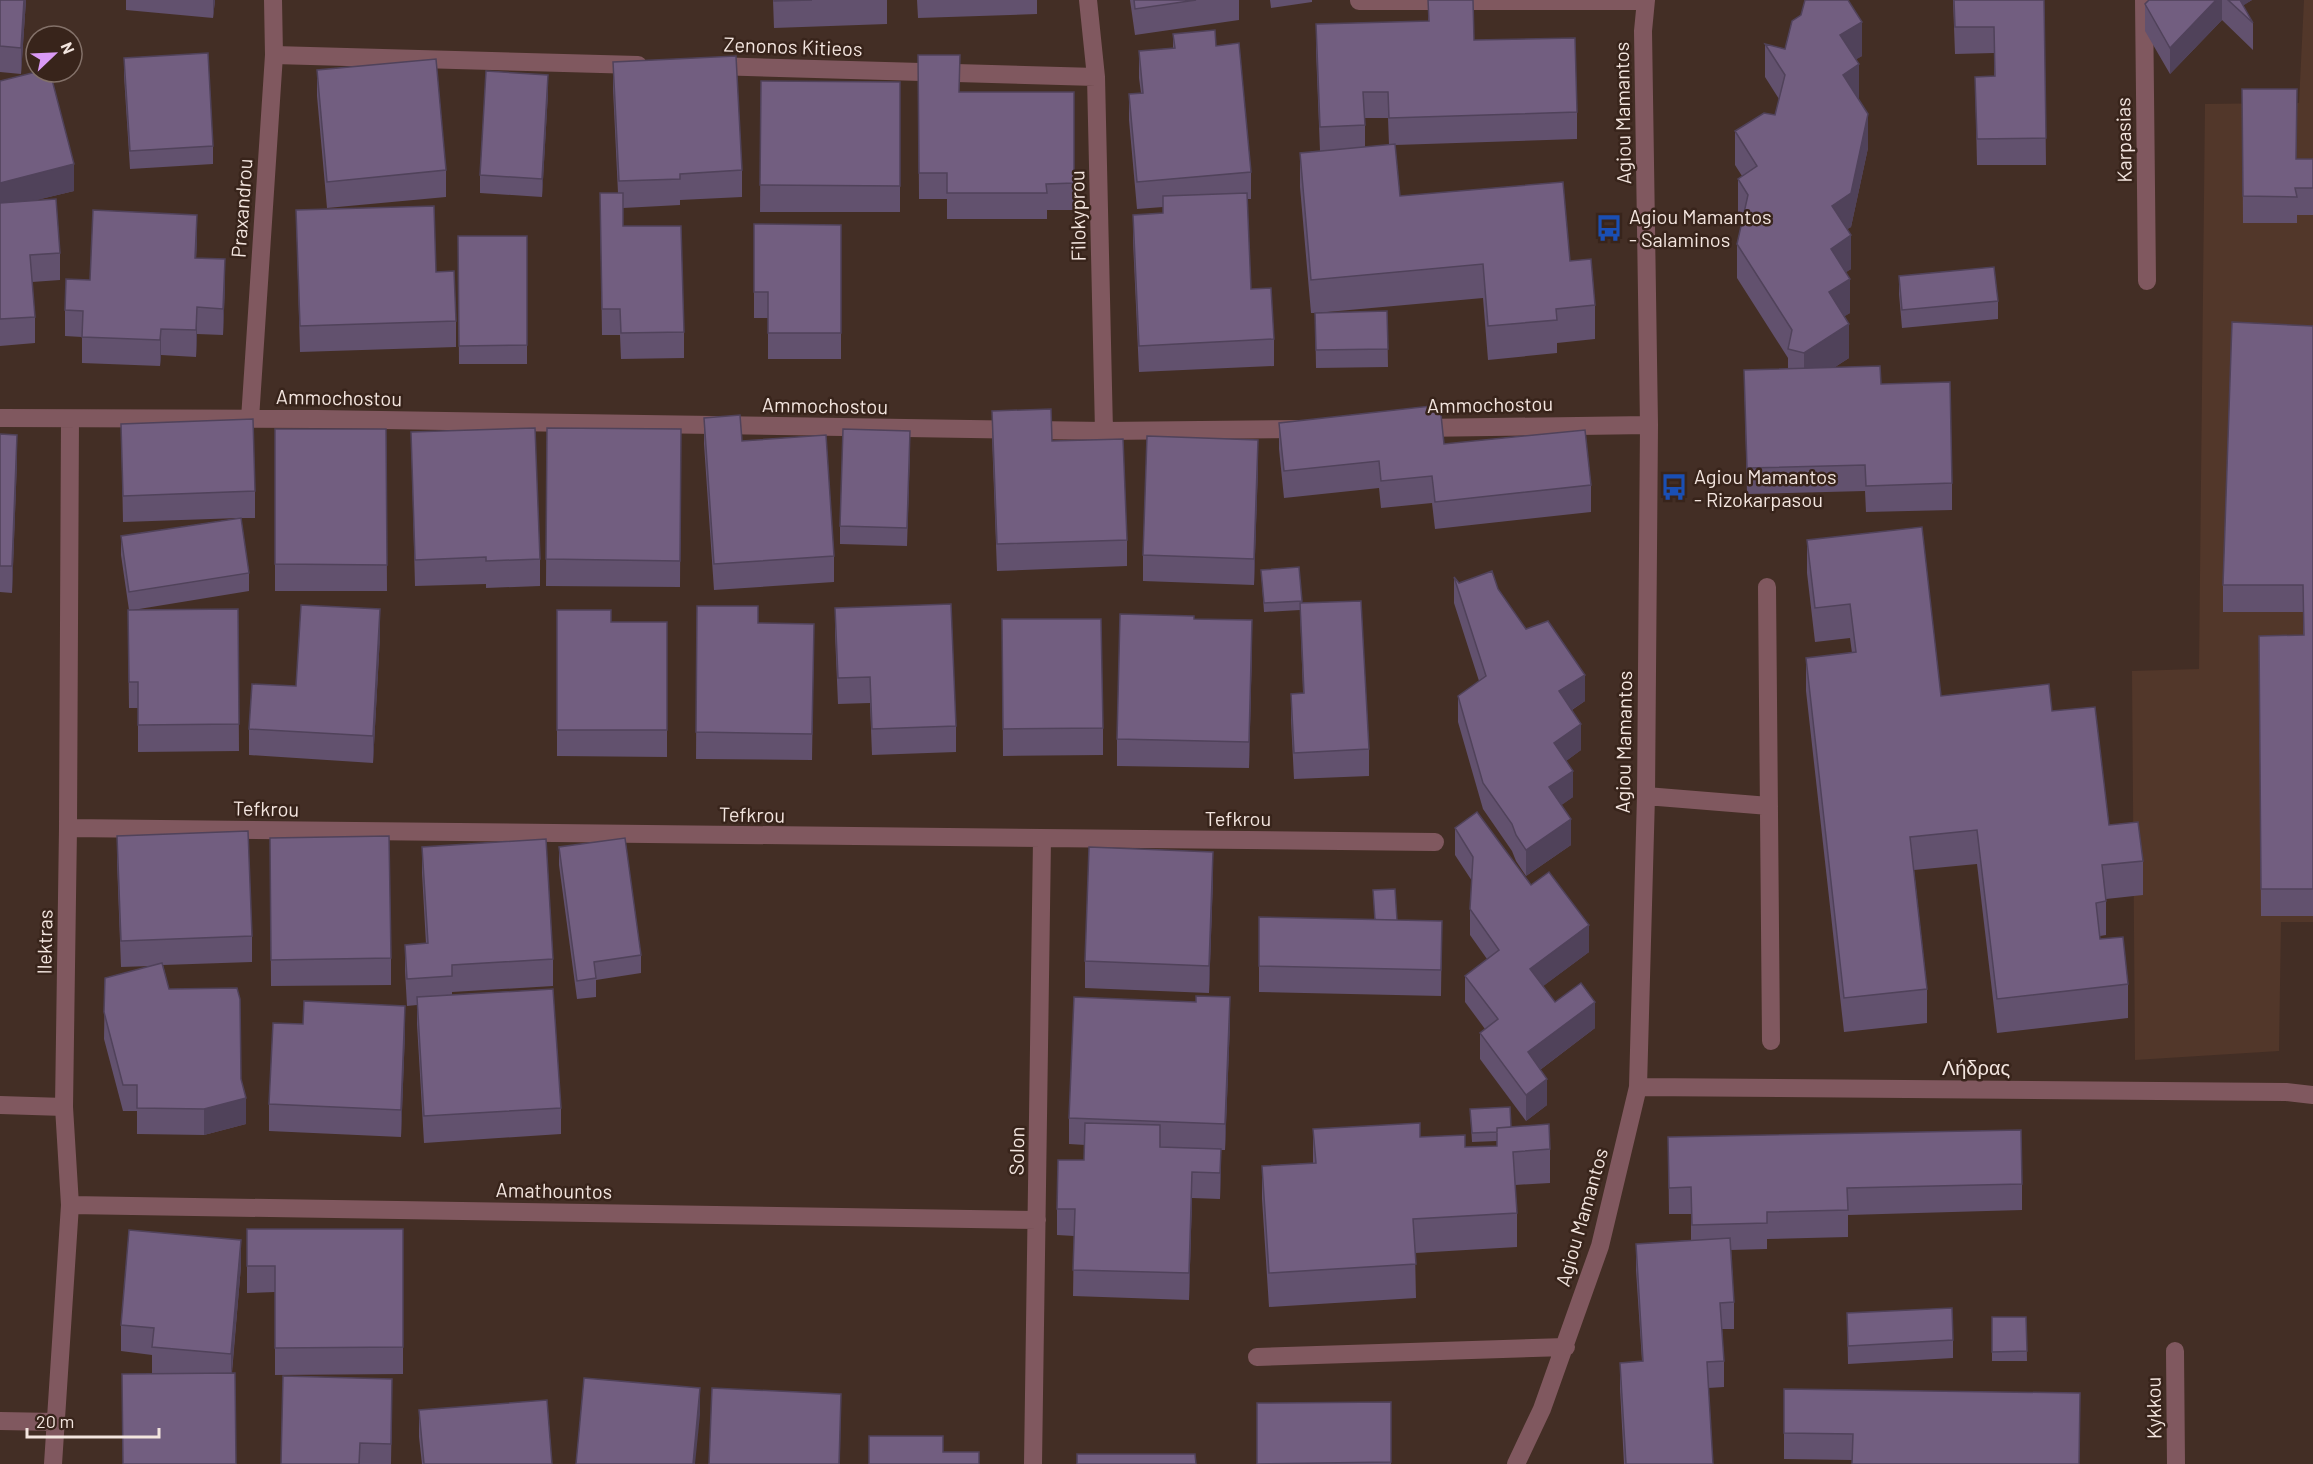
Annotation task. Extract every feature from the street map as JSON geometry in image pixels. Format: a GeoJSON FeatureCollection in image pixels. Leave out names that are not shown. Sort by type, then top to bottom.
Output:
{"type":"FeatureCollection","features":[{"type":"Feature","properties":{"kind":"street","name":"Praxandrou"},"geometry":{"type":"LineString","coordinates":[[250,419],[274,55],[273,0]]}},
{"type":"Feature","properties":{"kind":"street","name":"Filokyprou"},"geometry":{"type":"LineString","coordinates":[[1088,0],[1096,76],[1104,431]]}},
{"type":"Feature","properties":{"kind":"street","name":"Karpasias"},"geometry":{"type":"LineString","coordinates":[[2144,0],[2147,280]]}},
{"type":"Feature","properties":{"kind":"street"},"geometry":{"type":"LineString","coordinates":[[1359,1],[1646,1]]}},
{"type":"Feature","properties":{"kind":"street","name":"Agiou Mamantos"},"geometry":{"type":"LineString","coordinates":[[1516,1464],[1542,1409],[1566,1347],[1600,1246],[1638,1086],[1646,796],[1649,425],[1643,31],[1646,1]]}},
{"type":"Feature","properties":{"kind":"street"},"geometry":{"type":"LineString","coordinates":[[274,55],[655,65]]}},
{"type":"Feature","properties":{"kind":"street","name":"Zenonos Kitieos"},"geometry":{"type":"LineString","coordinates":[[691,66],[1096,76]]}},
{"type":"Feature","properties":{"kind":"street","name":"Ammochostou"},"geometry":{"type":"LineString","coordinates":[[0,418],[250,419],[1104,431],[1317,429]]}},
{"type":"Feature","properties":{"kind":"street","name":"Ilektras"},"geometry":{"type":"LineString","coordinates":[[53,1464],[70,1205],[64,1107],[68,828],[69,419]]}},
{"type":"Feature","properties":{"kind":"street","name":"Ammochostou"},"geometry":{"type":"LineString","coordinates":[[1400,428],[1649,425]]}},
{"type":"Feature","properties":{"kind":"street"},"geometry":{"type":"LineString","coordinates":[[1767,587],[1771,1041]]}},
{"type":"Feature","properties":{"kind":"street"},"geometry":{"type":"LineString","coordinates":[[1646,796],[1769,806]]}},
{"type":"Feature","properties":{"kind":"street","name":"Tefkrou"},"geometry":{"type":"LineString","coordinates":[[68,828],[1435,842]]}},
{"type":"Feature","properties":{"kind":"street","name":"Solon"},"geometry":{"type":"LineString","coordinates":[[1033,1464],[1042,839]]}},
{"type":"Feature","properties":{"kind":"street","name":"Λήδρας"},"geometry":{"type":"LineString","coordinates":[[1638,1086],[2286,1092],[2313,1095]]}},
{"type":"Feature","properties":{"kind":"street"},"geometry":{"type":"LineString","coordinates":[[0,1105],[64,1107]]}},
{"type":"Feature","properties":{"kind":"street","name":"Amathountos"},"geometry":{"type":"LineString","coordinates":[[70,1205],[1037,1220]]}},
{"type":"Feature","properties":{"kind":"street"},"geometry":{"type":"LineString","coordinates":[[1257,1357],[1566,1347]]}},
{"type":"Feature","properties":{"kind":"street","name":"Kykkou"},"geometry":{"type":"LineString","coordinates":[[2175,1351],[2176,1464]]}},
{"type":"Feature","properties":{"kind":"street"},"geometry":{"type":"LineString","coordinates":[[0,1421],[55,1422]]}},
{"type":"Feature","properties":{"kind":"shaded area"},"geometry":{"type":"Polygon","coordinates":[[[2304,0],[2313,0],[2313,922],[2281,922],[2279,1051],[2135,1060],[2132,671],[2199,669],[2205,104],[2299,103],[2304,0]]]}},
{"type":"Feature","properties":{"kind":"building"},"geometry":{"type":"Polygon","coordinates":[[[0,0],[24,0],[21,48],[0,46],[0,0]]]}},
{"type":"Feature","properties":{"kind":"building"},"geometry":{"type":"Polygon","coordinates":[[[1134,0],[1196,0],[1135,9],[1134,0]]]}},
{"type":"Feature","properties":{"kind":"building"},"geometry":{"type":"Polygon","coordinates":[[[1428,0],[1473,0],[1474,40],[1575,38],[1577,112],[1389,118],[1388,92],[1363,92],[1365,125],[1320,127],[1316,24],[1429,21],[1428,0]]]}},
{"type":"Feature","properties":{"kind":"building"},"geometry":{"type":"Polygon","coordinates":[[[1805,0],[1848,0],[1862,22],[1840,35],[1859,64],[1843,75],[1868,114],[1851,193],[1832,206],[1851,235],[1831,249],[1850,279],[1829,292],[1849,324],[1804,353],[1788,349],[1792,330],[1737,244],[1748,195],[1738,179],[1757,166],[1735,131],[1764,113],[1775,115],[1785,75],[1765,44],[1785,49],[1792,21],[1801,15],[1805,0]]]}},
{"type":"Feature","properties":{"kind":"building"},"geometry":{"type":"Polygon","coordinates":[[[1954,0],[2044,0],[2046,138],[1977,139],[1975,77],[1995,76],[1994,27],[1955,27],[1954,0]]]}},
{"type":"Feature","properties":{"kind":"building"},"geometry":{"type":"Polygon","coordinates":[[[2149,0],[2216,0],[2170,48],[2145,4],[2149,0]]]}},
{"type":"Feature","properties":{"kind":"building"},"geometry":{"type":"Polygon","coordinates":[[[2228,0],[2240,0],[2253,23],[2228,0]]]}},
{"type":"Feature","properties":{"kind":"building"},"geometry":{"type":"Polygon","coordinates":[[[1215,30],[1216,46],[1239,43],[1251,172],[1137,182],[1129,94],[1143,93],[1139,51],[1175,48],[1173,34],[1215,30]]]}},
{"type":"Feature","properties":{"kind":"building"},"geometry":{"type":"Polygon","coordinates":[[[208,53],[213,146],[130,151],[124,58],[208,53]]]}},
{"type":"Feature","properties":{"kind":"building"},"geometry":{"type":"Polygon","coordinates":[[[918,55],[960,55],[959,92],[1074,92],[1074,183],[1046,184],[1047,193],[947,193],[947,173],[919,173],[918,55]]]}},
{"type":"Feature","properties":{"kind":"building"},"geometry":{"type":"Polygon","coordinates":[[[736,56],[742,170],[680,174],[680,179],[619,181],[613,62],[736,56]]]}},
{"type":"Feature","properties":{"kind":"building"},"geometry":{"type":"Polygon","coordinates":[[[436,59],[446,170],[327,182],[317,70],[436,59]]]}},
{"type":"Feature","properties":{"kind":"building"},"geometry":{"type":"Polygon","coordinates":[[[486,71],[548,75],[542,179],[480,175],[486,71]]]}},
{"type":"Feature","properties":{"kind":"building"},"geometry":{"type":"Polygon","coordinates":[[[24,75],[24,84],[53,84],[74,164],[0,183],[0,81],[24,75]]]}},
{"type":"Feature","properties":{"kind":"building"},"geometry":{"type":"Polygon","coordinates":[[[761,81],[900,82],[900,186],[760,185],[761,81]]]}},
{"type":"Feature","properties":{"kind":"building"},"geometry":{"type":"Polygon","coordinates":[[[2242,89],[2297,89],[2296,159],[2313,159],[2313,188],[2295,188],[2297,197],[2243,196],[2242,89]]]}},
{"type":"Feature","properties":{"kind":"building"},"geometry":{"type":"Polygon","coordinates":[[[1395,144],[1400,196],[1563,182],[1570,261],[1591,259],[1595,305],[1556,309],[1557,320],[1488,326],[1483,264],[1311,280],[1300,153],[1395,144]]]}},
{"type":"Feature","properties":{"kind":"building"},"geometry":{"type":"Polygon","coordinates":[[[600,193],[623,193],[623,226],[681,226],[684,332],[621,333],[620,309],[602,309],[600,193]]]}},
{"type":"Feature","properties":{"kind":"building"},"geometry":{"type":"Polygon","coordinates":[[[1247,193],[1251,289],[1271,288],[1274,339],[1139,346],[1133,215],[1163,213],[1163,196],[1247,193]]]}},
{"type":"Feature","properties":{"kind":"building"},"geometry":{"type":"Polygon","coordinates":[[[56,199],[60,253],[30,255],[35,317],[0,319],[0,203],[56,199]]]}},
{"type":"Feature","properties":{"kind":"building"},"geometry":{"type":"Polygon","coordinates":[[[434,206],[436,272],[454,271],[456,321],[300,326],[296,210],[434,206]]]}},
{"type":"Feature","properties":{"kind":"building"},"geometry":{"type":"Polygon","coordinates":[[[93,210],[197,215],[195,258],[225,259],[223,309],[197,307],[196,330],[161,329],[160,340],[82,337],[83,311],[65,310],[66,279],[90,280],[93,210]]]}},
{"type":"Feature","properties":{"kind":"building"},"geometry":{"type":"Polygon","coordinates":[[[754,224],[841,225],[841,333],[768,333],[768,292],[754,292],[754,224]]]}},
{"type":"Feature","properties":{"kind":"building"},"geometry":{"type":"Polygon","coordinates":[[[458,236],[527,236],[527,345],[459,346],[458,236]]]}},
{"type":"Feature","properties":{"kind":"building"},"geometry":{"type":"Polygon","coordinates":[[[1994,267],[1998,301],[1902,310],[1899,276],[1994,267]]]}},
{"type":"Feature","properties":{"kind":"building"},"geometry":{"type":"Polygon","coordinates":[[[1387,311],[1388,349],[1316,350],[1315,313],[1387,311]]]}},
{"type":"Feature","properties":{"kind":"building"},"geometry":{"type":"Polygon","coordinates":[[[2232,322],[2313,326],[2313,889],[2261,889],[2259,636],[2304,635],[2303,585],[2223,585],[2232,322]]]}},
{"type":"Feature","properties":{"kind":"building"},"geometry":{"type":"Polygon","coordinates":[[[1880,366],[1881,384],[1950,382],[1952,483],[1866,486],[1865,465],[1747,468],[1744,370],[1880,366]]]}},
{"type":"Feature","properties":{"kind":"building"},"geometry":{"type":"Polygon","coordinates":[[[1440,405],[1444,444],[1585,430],[1591,485],[1435,502],[1432,476],[1381,481],[1379,461],[1284,471],[1279,423],[1440,405]]]}},
{"type":"Feature","properties":{"kind":"building"},"geometry":{"type":"Polygon","coordinates":[[[1051,409],[1052,441],[1123,439],[1127,540],[997,544],[992,411],[1051,409]]]}},
{"type":"Feature","properties":{"kind":"building"},"geometry":{"type":"Polygon","coordinates":[[[740,415],[742,441],[826,435],[834,556],[714,564],[704,418],[740,415]]]}},
{"type":"Feature","properties":{"kind":"building"},"geometry":{"type":"Polygon","coordinates":[[[253,419],[255,491],[123,496],[121,424],[253,419]]]}},
{"type":"Feature","properties":{"kind":"building"},"geometry":{"type":"Polygon","coordinates":[[[535,428],[540,559],[486,561],[486,557],[415,560],[411,432],[535,428]]]}},
{"type":"Feature","properties":{"kind":"building"},"geometry":{"type":"Polygon","coordinates":[[[547,428],[681,429],[680,561],[546,559],[547,428]]]}},
{"type":"Feature","properties":{"kind":"building"},"geometry":{"type":"Polygon","coordinates":[[[275,429],[386,429],[387,565],[275,564],[275,429]]]}},
{"type":"Feature","properties":{"kind":"building"},"geometry":{"type":"Polygon","coordinates":[[[843,429],[910,431],[907,528],[840,526],[843,429]]]}},
{"type":"Feature","properties":{"kind":"building"},"geometry":{"type":"Polygon","coordinates":[[[0,434],[17,435],[12,566],[0,566],[0,434]]]}},
{"type":"Feature","properties":{"kind":"building"},"geometry":{"type":"Polygon","coordinates":[[[1147,436],[1258,440],[1254,559],[1143,555],[1147,436]]]}},
{"type":"Feature","properties":{"kind":"building"},"geometry":{"type":"Polygon","coordinates":[[[241,518],[249,573],[129,592],[121,536],[241,518]]]}},
{"type":"Feature","properties":{"kind":"building"},"geometry":{"type":"Polygon","coordinates":[[[1922,527],[1941,696],[2049,684],[2052,711],[2095,707],[2109,825],[2138,822],[2143,861],[2102,865],[2106,901],[2096,903],[2100,939],[2123,937],[2128,984],[1997,999],[1977,830],[1910,837],[1927,989],[1844,998],[1806,658],[1856,652],[1850,604],[1815,608],[1807,540],[1922,527]]]}},
{"type":"Feature","properties":{"kind":"building"},"geometry":{"type":"Polygon","coordinates":[[[1299,567],[1302,601],[1264,603],[1261,570],[1299,567]]]}},
{"type":"Feature","properties":{"kind":"building"},"geometry":{"type":"Polygon","coordinates":[[[1492,571],[1498,589],[1526,629],[1548,621],[1585,675],[1559,691],[1581,724],[1554,743],[1573,771],[1549,787],[1571,819],[1526,850],[1512,824],[1483,783],[1458,696],[1486,676],[1454,577],[1459,583],[1492,571]]]}},
{"type":"Feature","properties":{"kind":"building"},"geometry":{"type":"Polygon","coordinates":[[[1361,601],[1369,749],[1294,753],[1291,694],[1304,693],[1300,603],[1361,601]]]}},
{"type":"Feature","properties":{"kind":"building"},"geometry":{"type":"Polygon","coordinates":[[[951,604],[956,726],[872,729],[870,677],[838,678],[835,608],[951,604]]]}},
{"type":"Feature","properties":{"kind":"building"},"geometry":{"type":"Polygon","coordinates":[[[301,605],[380,609],[373,736],[249,729],[252,684],[296,686],[301,605]]]}},
{"type":"Feature","properties":{"kind":"building"},"geometry":{"type":"Polygon","coordinates":[[[697,606],[758,606],[758,623],[814,624],[812,734],[696,732],[697,606]]]}},
{"type":"Feature","properties":{"kind":"building"},"geometry":{"type":"Polygon","coordinates":[[[238,609],[239,724],[138,725],[138,682],[129,682],[128,610],[238,609]]]}},
{"type":"Feature","properties":{"kind":"building"},"geometry":{"type":"Polygon","coordinates":[[[557,610],[611,610],[611,622],[667,622],[667,730],[557,730],[557,610]]]}},
{"type":"Feature","properties":{"kind":"building"},"geometry":{"type":"Polygon","coordinates":[[[1120,614],[1252,620],[1249,742],[1117,739],[1120,614]]]}},
{"type":"Feature","properties":{"kind":"building"},"geometry":{"type":"Polygon","coordinates":[[[1002,619],[1101,619],[1103,728],[1003,729],[1002,619]]]}},
{"type":"Feature","properties":{"kind":"building"},"geometry":{"type":"Polygon","coordinates":[[[1477,812],[1531,885],[1549,872],[1589,925],[1530,969],[1555,1002],[1581,983],[1595,1002],[1528,1052],[1547,1079],[1526,1095],[1480,1033],[1498,1019],[1465,976],[1499,950],[1470,909],[1473,857],[1455,828],[1477,812]]]}},
{"type":"Feature","properties":{"kind":"building"},"geometry":{"type":"Polygon","coordinates":[[[248,831],[252,936],[121,941],[117,836],[248,831]]]}},
{"type":"Feature","properties":{"kind":"building"},"geometry":{"type":"Polygon","coordinates":[[[389,836],[391,958],[271,960],[270,838],[389,836]]]}},
{"type":"Feature","properties":{"kind":"building"},"geometry":{"type":"Polygon","coordinates":[[[625,838],[641,955],[594,962],[596,978],[577,981],[559,847],[625,838]]]}},
{"type":"Feature","properties":{"kind":"building"},"geometry":{"type":"Polygon","coordinates":[[[546,839],[553,959],[452,965],[452,976],[407,979],[405,945],[428,943],[422,847],[546,839]]]}},
{"type":"Feature","properties":{"kind":"building"},"geometry":{"type":"Polygon","coordinates":[[[1089,847],[1213,852],[1209,966],[1085,961],[1089,847]]]}},
{"type":"Feature","properties":{"kind":"building"},"geometry":{"type":"Polygon","coordinates":[[[1395,889],[1397,920],[1375,920],[1373,890],[1395,889]]]}},
{"type":"Feature","properties":{"kind":"building"},"geometry":{"type":"Polygon","coordinates":[[[1259,917],[1442,921],[1441,970],[1259,966],[1259,917]]]}},
{"type":"Feature","properties":{"kind":"building"},"geometry":{"type":"Polygon","coordinates":[[[162,963],[169,989],[237,988],[240,999],[241,1079],[246,1098],[204,1109],[137,1108],[137,1085],[123,1085],[104,1012],[105,978],[162,963]]]}},
{"type":"Feature","properties":{"kind":"building"},"geometry":{"type":"Polygon","coordinates":[[[553,989],[561,1108],[424,1116],[417,997],[553,989]]]}},
{"type":"Feature","properties":{"kind":"building"},"geometry":{"type":"Polygon","coordinates":[[[1196,996],[1230,997],[1225,1124],[1069,1118],[1074,997],[1196,1002],[1196,996]]]}},
{"type":"Feature","properties":{"kind":"building"},"geometry":{"type":"Polygon","coordinates":[[[304,1001],[405,1006],[401,1110],[269,1104],[273,1023],[303,1024],[304,1001]]]}},
{"type":"Feature","properties":{"kind":"building"},"geometry":{"type":"Polygon","coordinates":[[[1510,1107],[1511,1127],[1497,1128],[1497,1132],[1472,1133],[1470,1109],[1510,1107]]]}},
{"type":"Feature","properties":{"kind":"building"},"geometry":{"type":"Polygon","coordinates":[[[1085,1123],[1160,1125],[1160,1147],[1221,1149],[1220,1173],[1192,1172],[1189,1273],[1073,1270],[1075,1209],[1057,1209],[1058,1160],[1084,1160],[1085,1123]]]}},
{"type":"Feature","properties":{"kind":"building"},"geometry":{"type":"Polygon","coordinates":[[[1420,1123],[1420,1137],[1465,1135],[1465,1147],[1497,1146],[1497,1128],[1549,1124],[1550,1149],[1513,1152],[1517,1213],[1413,1219],[1416,1264],[1269,1273],[1262,1166],[1316,1163],[1313,1129],[1420,1123]]]}},
{"type":"Feature","properties":{"kind":"building"},"geometry":{"type":"Polygon","coordinates":[[[2021,1130],[2022,1184],[1847,1188],[1848,1210],[1767,1212],[1767,1223],[1692,1225],[1691,1187],[1669,1188],[1668,1137],[2021,1130]]]}},
{"type":"Feature","properties":{"kind":"building"},"geometry":{"type":"Polygon","coordinates":[[[247,1229],[403,1229],[403,1347],[275,1348],[275,1266],[247,1266],[247,1229]]]}},
{"type":"Feature","properties":{"kind":"building"},"geometry":{"type":"Polygon","coordinates":[[[129,1230],[241,1240],[231,1354],[152,1347],[154,1328],[121,1325],[129,1230]]]}},
{"type":"Feature","properties":{"kind":"building"},"geometry":{"type":"Polygon","coordinates":[[[1730,1238],[1734,1302],[1720,1303],[1724,1361],[1707,1362],[1713,1464],[1626,1464],[1620,1363],[1643,1361],[1636,1244],[1730,1238]]]}},
{"type":"Feature","properties":{"kind":"building"},"geometry":{"type":"Polygon","coordinates":[[[1952,1308],[1953,1340],[1848,1346],[1847,1313],[1952,1308]]]}},
{"type":"Feature","properties":{"kind":"building"},"geometry":{"type":"Polygon","coordinates":[[[1992,1317],[2026,1317],[2027,1351],[1992,1352],[1992,1317]]]}},
{"type":"Feature","properties":{"kind":"building"},"geometry":{"type":"Polygon","coordinates":[[[235,1373],[236,1464],[123,1464],[122,1374],[235,1373]]]}},
{"type":"Feature","properties":{"kind":"building"},"geometry":{"type":"Polygon","coordinates":[[[283,1376],[392,1379],[391,1444],[360,1443],[359,1464],[281,1464],[283,1376]]]}},
{"type":"Feature","properties":{"kind":"building"},"geometry":{"type":"Polygon","coordinates":[[[584,1378],[700,1388],[693,1464],[576,1464],[584,1378]]]}},
{"type":"Feature","properties":{"kind":"building"},"geometry":{"type":"Polygon","coordinates":[[[712,1388],[841,1394],[839,1464],[709,1464],[712,1388]]]}},
{"type":"Feature","properties":{"kind":"building"},"geometry":{"type":"Polygon","coordinates":[[[1784,1389],[2080,1393],[2079,1464],[1852,1464],[1853,1434],[1784,1433],[1784,1389]]]}},
{"type":"Feature","properties":{"kind":"building"},"geometry":{"type":"Polygon","coordinates":[[[547,1400],[552,1464],[424,1464],[419,1410],[547,1400]]]}},
{"type":"Feature","properties":{"kind":"building"},"geometry":{"type":"Polygon","coordinates":[[[1391,1402],[1391,1462],[1257,1464],[1257,1403],[1391,1402]]]}},
{"type":"Feature","properties":{"kind":"building"},"geometry":{"type":"Polygon","coordinates":[[[869,1436],[943,1436],[943,1452],[979,1452],[979,1464],[869,1464],[869,1436]]]}},
{"type":"Feature","properties":{"kind":"building"},"geometry":{"type":"Polygon","coordinates":[[[1077,1454],[1195,1454],[1196,1464],[1077,1464],[1077,1454]]]}},
{"type":"Feature","properties":{"kind":"place","name":"Agiou Mamantos - Salaminos"},"geometry":{"type":"Point","coordinates":[1609,228]}},
{"type":"Feature","properties":{"kind":"place","name":"Agiou Mamantos - Rizokarpasou"},"geometry":{"type":"Point","coordinates":[1674,487]}}]}
